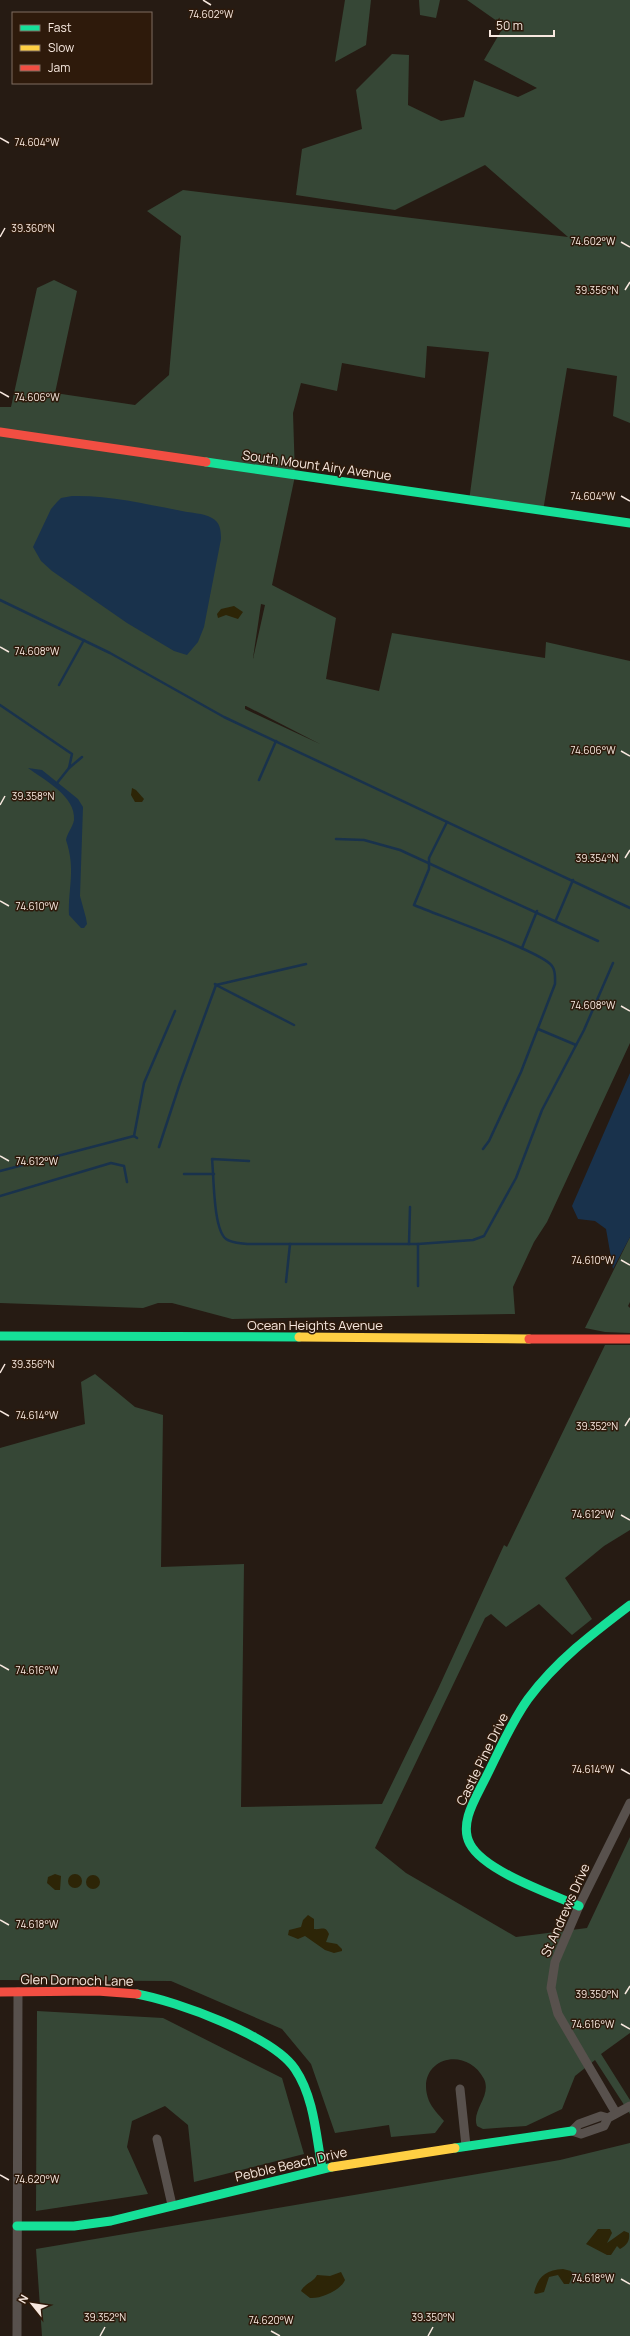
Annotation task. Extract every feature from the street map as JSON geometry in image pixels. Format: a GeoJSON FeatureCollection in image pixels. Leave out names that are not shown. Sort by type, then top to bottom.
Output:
{"type":"FeatureCollection","features":[{"type":"Feature","properties":{"kind":"street","name":"South Mount Airy Avenue"},"geometry":{"type":"LineString","coordinates":[[0,432],[630,523]]}},
{"type":"Feature","properties":{"kind":"street","name":"Ocean Heights Avenue"},"geometry":{"type":"LineString","coordinates":[[0,1336],[630,1339]]}},
{"type":"Feature","properties":{"kind":"street","name":"Castle Pine Drive"},"geometry":{"type":"LineString","coordinates":[[579,1906],[483,1860],[470,1845],[466,1835],[466,1826],[473,1804],[483,1784],[517,1717],[534,1691],[572,1650],[630,1605]]}},
{"type":"Feature","properties":{"kind":"street","name":"St Andrews Drive"},"geometry":{"type":"LineString","coordinates":[[616,2113],[565,2030],[554,2002],[551,1977],[555,1962],[579,1906],[630,1803]]}},
{"type":"Feature","properties":{"kind":"street","name":"Glen Dornoch Lane"},"geometry":{"type":"LineString","coordinates":[[0,1992],[112,1992],[155,1997],[189,2007],[265,2043],[288,2060],[303,2084],[310,2109],[322,2168]]}},
{"type":"Feature","properties":{"kind":"street"},"geometry":{"type":"LineString","coordinates":[[17,2336],[18,1992]]}},
{"type":"Feature","properties":{"kind":"street"},"geometry":{"type":"LineString","coordinates":[[460,2089],[466,2146]]}},
{"type":"Feature","properties":{"kind":"street","name":"Pebble Beach Drive"},"geometry":{"type":"LineString","coordinates":[[17,2226],[94,2224],[322,2168],[572,2131],[579,2124],[601,2116],[608,2118],[630,2106]]}},
{"type":"Feature","properties":{"kind":"street"},"geometry":{"type":"LineString","coordinates":[[157,2139],[172,2206]]}},
{"type":"Feature","properties":{"kind":"green space"},"geometry":{"type":"Polygon","coordinates":[[[345,0],[371,0],[366,45],[335,62],[345,0]]]}},
{"type":"Feature","properties":{"kind":"green space"},"geometry":{"type":"Polygon","coordinates":[[[419,0],[440,0],[436,18],[420,15],[419,0]]]}},
{"type":"Feature","properties":{"kind":"green space"},"geometry":{"type":"Polygon","coordinates":[[[467,0],[630,0],[630,423],[613,416],[617,376],[567,368],[543,511],[469,501],[489,352],[427,346],[425,378],[342,363],[337,391],[301,383],[293,413],[295,476],[272,585],[336,618],[326,679],[379,691],[392,633],[545,658],[546,642],[630,661],[630,1043],[547,1222],[534,1242],[513,1287],[515,1314],[232,1319],[172,1303],[158,1303],[143,1308],[0,1303],[0,407],[11,407],[37,288],[54,280],[77,291],[55,393],[135,405],[169,375],[181,236],[147,211],[183,190],[568,237],[485,165],[395,210],[296,195],[302,149],[362,129],[356,90],[392,54],[409,55],[408,105],[441,121],[464,117],[474,80],[518,97],[537,88],[484,60],[504,26],[467,0]],[[261,604],[253,658],[253,659],[265,605],[261,604]],[[246,706],[245,709],[320,744],[246,706]]]}},
{"type":"Feature","properties":{"kind":"green space"},"geometry":{"type":"Polygon","coordinates":[[[630,1237],[630,1302],[628,1306],[630,1308],[630,1333],[605,1332],[585,1328],[630,1237]]]}},
{"type":"Feature","properties":{"kind":"green space"},"geometry":{"type":"Polygon","coordinates":[[[605,1345],[630,1345],[630,1530],[604,1546],[565,1578],[592,1619],[572,1635],[539,1604],[506,1627],[491,1614],[485,1618],[375,1848],[406,1873],[516,1937],[587,1928],[630,1837],[630,2033],[601,2054],[630,2100],[630,2114],[595,2060],[575,2076],[562,2109],[526,2126],[483,2129],[477,2126],[476,2120],[484,2097],[486,2085],[484,2079],[476,2068],[465,2061],[454,2059],[443,2061],[434,2067],[428,2075],[426,2087],[429,2101],[444,2121],[435,2133],[391,2137],[389,2125],[335,2133],[311,2064],[282,2029],[171,1981],[0,1980],[0,1448],[85,1424],[81,1382],[95,1374],[135,1407],[163,1415],[161,1567],[244,1564],[241,1807],[382,1804],[438,1689],[504,1545],[507,1547],[605,1345]]]}},
{"type":"Feature","properties":{"kind":"green space"},"geometry":{"type":"Polygon","coordinates":[[[37,2011],[163,2018],[282,2078],[304,2154],[194,2182],[188,2125],[165,2106],[132,2121],[127,2147],[148,2194],[36,2211],[37,2011]]]}},
{"type":"Feature","properties":{"kind":"green space"},"geometry":{"type":"Polygon","coordinates":[[[630,2143],[630,2336],[42,2336],[36,2249],[560,2160],[630,2143]]]}},
{"type":"Feature","properties":{"kind":"sand"},"geometry":{"type":"Polygon","coordinates":[[[234,606],[243,612],[238,619],[226,615],[218,618],[217,614],[221,609],[234,606]]]}},
{"type":"Feature","properties":{"kind":"sand"},"geometry":{"type":"Polygon","coordinates":[[[132,788],[136,790],[144,799],[142,802],[135,802],[131,795],[132,788]]]}},
{"type":"Feature","properties":{"kind":"sand"},"geometry":{"type":"Polygon","coordinates":[[[55,1874],[61,1876],[60,1890],[55,1890],[47,1883],[48,1877],[55,1874]]]}},
{"type":"Feature","properties":{"kind":"sand"},"geometry":{"type":"Polygon","coordinates":[[[75,1874],[80,1876],[82,1881],[80,1886],[75,1888],[70,1886],[68,1881],[70,1876],[75,1874]]]}},
{"type":"Feature","properties":{"kind":"sand"},"geometry":{"type":"Polygon","coordinates":[[[93,1875],[98,1877],[100,1882],[98,1887],[93,1889],[88,1887],[86,1882],[88,1877],[93,1875]]]}},
{"type":"Feature","properties":{"kind":"sand"},"geometry":{"type":"Polygon","coordinates":[[[308,1915],[314,1919],[314,1929],[325,1929],[328,1931],[329,1934],[326,1942],[337,1944],[342,1951],[334,1953],[325,1950],[305,1936],[298,1939],[288,1935],[289,1930],[301,1927],[303,1920],[308,1915]]]}},
{"type":"Feature","properties":{"kind":"sand"},"geometry":{"type":"Polygon","coordinates":[[[598,2229],[610,2229],[612,2233],[607,2243],[624,2231],[629,2233],[628,2241],[620,2249],[617,2246],[611,2255],[607,2255],[586,2244],[598,2229]]]}},
{"type":"Feature","properties":{"kind":"sand"},"geometry":{"type":"Polygon","coordinates":[[[563,2269],[571,2271],[573,2275],[569,2284],[564,2284],[558,2275],[549,2277],[544,2292],[534,2293],[540,2278],[552,2271],[563,2269]]]}},
{"type":"Feature","properties":{"kind":"sand"},"geometry":{"type":"Polygon","coordinates":[[[341,2272],[345,2280],[343,2284],[330,2293],[320,2297],[310,2298],[301,2291],[317,2275],[330,2276],[341,2272]]]}},
{"type":"Feature","properties":{"kind":"water"},"geometry":{"type":"Polygon","coordinates":[[[72,496],[113,498],[141,503],[201,514],[212,518],[217,522],[220,529],[221,539],[204,627],[198,642],[187,655],[174,651],[127,623],[52,571],[41,561],[33,547],[51,509],[61,498],[72,496]]]}},
{"type":"Feature","properties":{"kind":"water"},"geometry":{"type":"Polygon","coordinates":[[[28,768],[42,770],[78,799],[83,807],[80,896],[87,924],[84,928],[81,928],[69,915],[71,860],[66,840],[74,820],[73,811],[65,796],[50,783],[28,768]]]}},
{"type":"Feature","properties":{"kind":"water"},"geometry":{"type":"Polygon","coordinates":[[[630,1073],[630,1237],[613,1269],[606,1229],[595,1221],[578,1219],[572,1206],[630,1073]]]}},
{"type":"Feature","properties":{"kind":"waterway"},"geometry":{"type":"LineString","coordinates":[[0,600],[110,653],[224,717],[630,908]]}},
{"type":"Feature","properties":{"kind":"waterway"},"geometry":{"type":"LineString","coordinates":[[59,685],[84,640]]}},
{"type":"Feature","properties":{"kind":"waterway"},"geometry":{"type":"LineString","coordinates":[[0,705],[72,754],[69,768],[57,783]]}},
{"type":"Feature","properties":{"kind":"waterway"},"geometry":{"type":"LineString","coordinates":[[259,780],[276,741]]}},
{"type":"Feature","properties":{"kind":"waterway"},"geometry":{"type":"LineString","coordinates":[[69,768],[82,757]]}},
{"type":"Feature","properties":{"kind":"waterway"},"geometry":{"type":"LineString","coordinates":[[447,822],[429,858],[429,869],[414,905],[530,952],[552,966],[555,975],[555,984],[521,1072],[489,1141],[483,1149]]}},
{"type":"Feature","properties":{"kind":"waterway"},"geometry":{"type":"LineString","coordinates":[[336,839],[364,840],[400,850],[598,941]]}},
{"type":"Feature","properties":{"kind":"waterway"},"geometry":{"type":"LineString","coordinates":[[556,920],[573,880]]}},
{"type":"Feature","properties":{"kind":"waterway"},"geometry":{"type":"LineString","coordinates":[[522,948],[537,911]]}},
{"type":"Feature","properties":{"kind":"waterway"},"geometry":{"type":"LineString","coordinates":[[249,1161],[212,1159],[216,1214],[219,1225],[226,1239],[236,1243],[418,1244],[473,1240],[484,1236],[516,1178],[542,1110],[584,1030],[613,963]]}},
{"type":"Feature","properties":{"kind":"waterway"},"geometry":{"type":"LineString","coordinates":[[216,985],[306,964]]}},
{"type":"Feature","properties":{"kind":"waterway"},"geometry":{"type":"LineString","coordinates":[[159,1147],[180,1083],[216,985],[215,984]]}},
{"type":"Feature","properties":{"kind":"waterway"},"geometry":{"type":"LineString","coordinates":[[216,985],[294,1025]]}},
{"type":"Feature","properties":{"kind":"waterway"},"geometry":{"type":"LineString","coordinates":[[137,1138],[134,1136],[144,1083],[175,1011]]}},
{"type":"Feature","properties":{"kind":"waterway"},"geometry":{"type":"LineString","coordinates":[[538,1029],[576,1045]]}},
{"type":"Feature","properties":{"kind":"waterway"},"geometry":{"type":"LineString","coordinates":[[0,1171],[134,1136]]}},
{"type":"Feature","properties":{"kind":"waterway"},"geometry":{"type":"LineString","coordinates":[[0,1196],[111,1163],[124,1166],[127,1182]]}},
{"type":"Feature","properties":{"kind":"waterway"},"geometry":{"type":"LineString","coordinates":[[184,1174],[214,1174]]}},
{"type":"Feature","properties":{"kind":"waterway"},"geometry":{"type":"LineString","coordinates":[[409,1244],[410,1207]]}},
{"type":"Feature","properties":{"kind":"waterway"},"geometry":{"type":"LineString","coordinates":[[286,1282],[290,1244]]}},
{"type":"Feature","properties":{"kind":"waterway"},"geometry":{"type":"LineString","coordinates":[[418,1244],[418,1286]]}},
{"type":"Feature","properties":{"kind":"traffic: fast"},"geometry":{"type":"LineString","coordinates":[[206,462],[630,523]]}},
{"type":"Feature","properties":{"kind":"traffic: fast"},"geometry":{"type":"LineString","coordinates":[[0,1336],[299,1337]]}},
{"type":"Feature","properties":{"kind":"traffic: fast"},"geometry":{"type":"LineString","coordinates":[[579,1906],[519,1881],[489,1863],[478,1854],[470,1844],[467,1836],[467,1820],[504,1739],[528,1699],[551,1672],[576,1648],[630,1605]]}},
{"type":"Feature","properties":{"kind":"traffic: fast"},"geometry":{"type":"LineString","coordinates":[[137,1994],[175,2004],[222,2022],[267,2044],[283,2057],[295,2069],[306,2092],[313,2117],[322,2168]]}},
{"type":"Feature","properties":{"kind":"traffic: fast"},"geometry":{"type":"LineString","coordinates":[[455,2148],[572,2131]]}},
{"type":"Feature","properties":{"kind":"traffic: fast"},"geometry":{"type":"LineString","coordinates":[[17,2226],[74,2226],[111,2221],[332,2167]]}},
{"type":"Feature","properties":{"kind":"traffic: slow"},"geometry":{"type":"LineString","coordinates":[[299,1337],[529,1339]]}},
{"type":"Feature","properties":{"kind":"traffic: slow"},"geometry":{"type":"LineString","coordinates":[[332,2167],[455,2148]]}},
{"type":"Feature","properties":{"kind":"traffic: jam"},"geometry":{"type":"LineString","coordinates":[[0,432],[206,462]]}},
{"type":"Feature","properties":{"kind":"traffic: jam"},"geometry":{"type":"LineString","coordinates":[[529,1339],[630,1339]]}},
{"type":"Feature","properties":{"kind":"traffic: jam"},"geometry":{"type":"LineString","coordinates":[[0,1992],[97,1991],[137,1994]]}}]}
